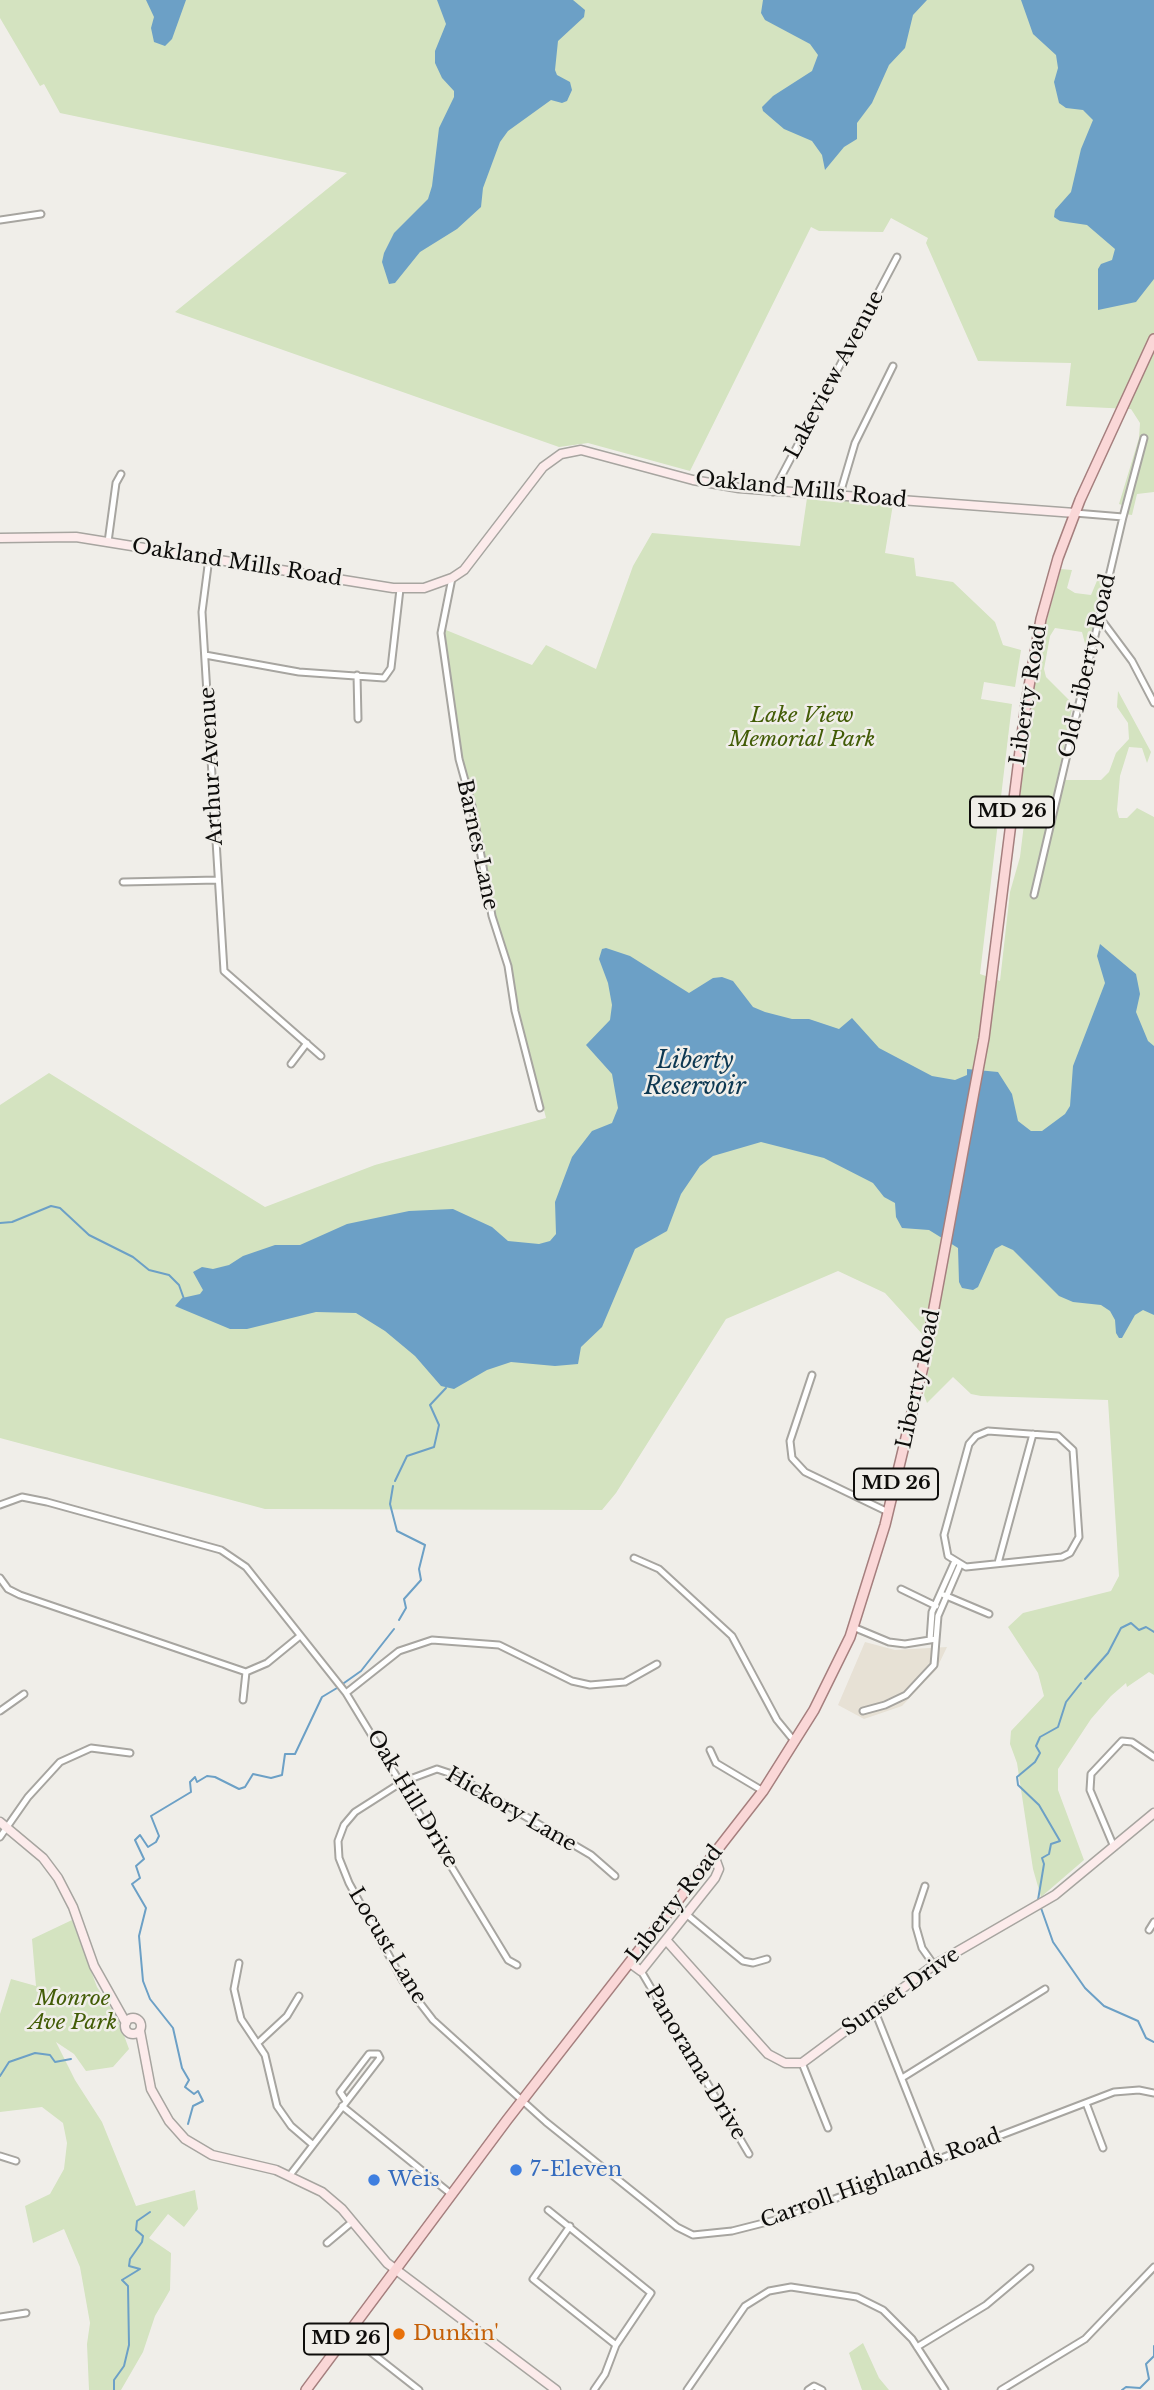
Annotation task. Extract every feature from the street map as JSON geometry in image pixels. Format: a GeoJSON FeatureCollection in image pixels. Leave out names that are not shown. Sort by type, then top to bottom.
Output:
{"type":"FeatureCollection","features":[{"type":"Feature","properties":{"kind":"main road","name":"Liberty Road"},"geometry":{"type":"LineString","coordinates":[[306,2390],[451,2194],[763,1791],[828,1684],[853,1627],[888,1512],[915,1407],[944,1253],[984,1038],[1031,670],[1047,595],[1075,513],[1154,339]]}},
{"type":"Feature","properties":{"kind":"street"},"geometry":{"type":"LineString","coordinates":[[0,220],[41,214]]}},
{"type":"Feature","properties":{"kind":"street","name":"Lakeview Avenue"},"geometry":{"type":"LineString","coordinates":[[773,492],[897,257]]}},
{"type":"Feature","properties":{"kind":"street"},"geometry":{"type":"LineString","coordinates":[[839,496],[858,436],[893,366]]}},
{"type":"Feature","properties":{"kind":"street","name":"Old Liberty Road"},"geometry":{"type":"LineString","coordinates":[[1034,895],[1122,517],[1144,438]]}},
{"type":"Feature","properties":{"kind":"street","name":"Oakland Mills Road"},"geometry":{"type":"LineString","coordinates":[[0,538],[63,536],[400,589],[431,586],[452,578],[472,561],[543,467],[566,453],[594,452],[693,480],[773,492],[1122,517]]}},
{"type":"Feature","properties":{"kind":"street"},"geometry":{"type":"LineString","coordinates":[[108,542],[116,483],[121,474]]}},
{"type":"Feature","properties":{"kind":"street","name":"Arthur Avenue"},"geometry":{"type":"LineString","coordinates":[[209,558],[202,603],[224,971],[307,1043]]}},
{"type":"Feature","properties":{"kind":"street","name":"Barnes Lane"},"geometry":{"type":"LineString","coordinates":[[452,578],[442,633],[459,759],[472,806],[492,916],[508,967],[515,1011],[540,1108]]}},
{"type":"Feature","properties":{"kind":"street"},"geometry":{"type":"LineString","coordinates":[[205,655],[299,671],[384,678],[390,671],[400,589]]}},
{"type":"Feature","properties":{"kind":"street"},"geometry":{"type":"LineString","coordinates":[[1100,618],[1132,661],[1154,703]]}},
{"type":"Feature","properties":{"kind":"street"},"geometry":{"type":"LineString","coordinates":[[357,675],[358,719]]}},
{"type":"Feature","properties":{"kind":"street"},"geometry":{"type":"LineString","coordinates":[[123,882],[218,880]]}},
{"type":"Feature","properties":{"kind":"street"},"geometry":{"type":"LineString","coordinates":[[291,1064],[307,1043],[321,1056]]}},
{"type":"Feature","properties":{"kind":"street"},"geometry":{"type":"LineString","coordinates":[[812,1376],[790,1441],[792,1458],[805,1472],[888,1512]]}},
{"type":"Feature","properties":{"kind":"street"},"geometry":{"type":"LineString","coordinates":[[988,1432],[1033,1434],[1059,1436],[1073,1450],[1079,1537],[1074,1549],[1062,1557],[957,1564],[944,1550],[944,1535],[969,1444],[976,1436],[988,1432]]}},
{"type":"Feature","properties":{"kind":"street"},"geometry":{"type":"LineString","coordinates":[[998,1563],[1033,1434]]}},
{"type":"Feature","properties":{"kind":"street","name":"Oak Hill Drive"},"geometry":{"type":"LineString","coordinates":[[0,1504],[13,1498],[30,1498],[221,1549],[246,1567],[346,1693],[508,1960],[517,1965]]}},
{"type":"Feature","properties":{"kind":"street"},"geometry":{"type":"LineString","coordinates":[[634,1559],[659,1569],[732,1636],[778,1720],[795,1742]]}},
{"type":"Feature","properties":{"kind":"street"},"geometry":{"type":"LineString","coordinates":[[933,1640],[944,1595],[957,1564]]}},
{"type":"Feature","properties":{"kind":"street"},"geometry":{"type":"LineString","coordinates":[[0,1578],[8,1590],[20,1595],[246,1672],[267,1663],[300,1636]]}},
{"type":"Feature","properties":{"kind":"street"},"geometry":{"type":"LineString","coordinates":[[901,1589],[935,1605],[940,1611]]}},
{"type":"Feature","properties":{"kind":"street"},"geometry":{"type":"LineString","coordinates":[[863,1711],[894,1702],[914,1688],[934,1665],[930,1621],[935,1605],[944,1595]]}},
{"type":"Feature","properties":{"kind":"street"},"geometry":{"type":"LineString","coordinates":[[944,1595],[989,1614]]}},
{"type":"Feature","properties":{"kind":"street"},"geometry":{"type":"LineString","coordinates":[[853,1627],[889,1642],[905,1644],[933,1640]]}},
{"type":"Feature","properties":{"kind":"street"},"geometry":{"type":"LineString","coordinates":[[346,1693],[399,1650],[432,1640],[499,1645],[572,1681],[590,1685],[625,1682],[657,1664]]}},
{"type":"Feature","properties":{"kind":"street"},"geometry":{"type":"LineString","coordinates":[[243,1700],[246,1672]]}},
{"type":"Feature","properties":{"kind":"street"},"geometry":{"type":"LineString","coordinates":[[0,1711],[24,1694]]}},
{"type":"Feature","properties":{"kind":"street"},"geometry":{"type":"LineString","coordinates":[[1114,1847],[1090,1790],[1091,1774],[1122,1741],[1132,1742],[1154,1757]]}},
{"type":"Feature","properties":{"kind":"street"},"geometry":{"type":"LineString","coordinates":[[0,1838],[4,1824],[43,1778],[75,1753],[102,1747],[130,1753]]}},
{"type":"Feature","properties":{"kind":"street"},"geometry":{"type":"LineString","coordinates":[[710,1751],[716,1763],[763,1791]]}},
{"type":"Feature","properties":{"kind":"street","name":"Hickory Lane"},"geometry":{"type":"LineString","coordinates":[[402,1782],[424,1772],[443,1770],[591,1855],[615,1876]]}},
{"type":"Feature","properties":{"kind":"street","name":"Locust Lane"},"geometry":{"type":"LineString","coordinates":[[402,1782],[349,1818],[338,1841],[342,1869],[403,1981],[421,2006],[448,2036],[522,2101]]}},
{"type":"Feature","properties":{"kind":"street","name":"Sunset Drive"},"geometry":{"type":"LineString","coordinates":[[802,2063],[934,1965],[1055,1895],[1154,1814]]}},
{"type":"Feature","properties":{"kind":"street"},"geometry":{"type":"LineString","coordinates":[[4,1824],[43,1858],[58,1878],[73,1907],[94,1966],[135,2032],[156,2101],[185,2139],[225,2160],[290,2175],[322,2192],[352,2222],[374,2251],[396,2271],[556,2390]]}},
{"type":"Feature","properties":{"kind":"street"},"geometry":{"type":"LineString","coordinates":[[630,1963],[641,1972],[666,1940],[717,1874],[718,1866],[714,1855]]}},
{"type":"Feature","properties":{"kind":"street"},"geometry":{"type":"LineString","coordinates":[[925,1886],[916,1913],[916,1927],[922,1948],[934,1965]]}},
{"type":"Feature","properties":{"kind":"street"},"geometry":{"type":"LineString","coordinates":[[686,1914],[743,1961],[753,1963],[767,1959]]}},
{"type":"Feature","properties":{"kind":"street"},"geometry":{"type":"LineString","coordinates":[[1149,1930],[1154,1922]]}},
{"type":"Feature","properties":{"kind":"street"},"geometry":{"type":"LineString","coordinates":[[666,1940],[768,2054],[785,2063],[802,2063],[828,2129]]}},
{"type":"Feature","properties":{"kind":"street"},"geometry":{"type":"LineString","coordinates":[[239,1963],[236,1979],[237,2009],[247,2029],[259,2042],[271,2072],[277,2106],[291,2126],[312,2144]]}},
{"type":"Feature","properties":{"kind":"street","name":"Panorama Drive"},"geometry":{"type":"LineString","coordinates":[[641,1972],[749,2154]]}},
{"type":"Feature","properties":{"kind":"street"},"geometry":{"type":"LineString","coordinates":[[902,2078],[1045,1989]]}},
{"type":"Feature","properties":{"kind":"street"},"geometry":{"type":"LineString","coordinates":[[259,2042],[287,2016],[299,1996]]}},
{"type":"Feature","properties":{"kind":"street"},"geometry":{"type":"LineString","coordinates":[[874,2009],[934,2160]]}},
{"type":"Feature","properties":{"kind":"street"},"geometry":{"type":"LineString","coordinates":[[129,2021],[139,2021],[135,2032]]}},
{"type":"Feature","properties":{"kind":"street"},"geometry":{"type":"LineString","coordinates":[[290,2175],[312,2144],[344,2103],[380,2058],[377,2054],[369,2054],[340,2092],[344,2103],[451,2194]]}},
{"type":"Feature","properties":{"kind":"street","name":"Carroll Highlands Road"},"geometry":{"type":"LineString","coordinates":[[522,2101],[677,2227],[693,2235],[732,2231],[777,2220],[1126,2089],[1154,2093]]}},
{"type":"Feature","properties":{"kind":"street"},"geometry":{"type":"LineString","coordinates":[[1086,2103],[1103,2148]]}},
{"type":"Feature","properties":{"kind":"street"},"geometry":{"type":"LineString","coordinates":[[0,2157],[16,2161]]}},
{"type":"Feature","properties":{"kind":"street"},"geometry":{"type":"LineString","coordinates":[[548,2210],[651,2293],[616,2345],[605,2374],[594,2390]]}},
{"type":"Feature","properties":{"kind":"street"},"geometry":{"type":"LineString","coordinates":[[327,2243],[352,2222]]}},
{"type":"Feature","properties":{"kind":"street"},"geometry":{"type":"LineString","coordinates":[[570,2226],[533,2279],[616,2345]]}},
{"type":"Feature","properties":{"kind":"street"},"geometry":{"type":"LineString","coordinates":[[1001,2390],[1085,2339],[1154,2267]]}},
{"type":"Feature","properties":{"kind":"street"},"geometry":{"type":"LineString","coordinates":[[917,2347],[986,2305],[1030,2268]]}},
{"type":"Feature","properties":{"kind":"street"},"geometry":{"type":"LineString","coordinates":[[687,2390],[745,2306],[757,2297],[791,2287],[857,2297],[895,2320],[917,2347],[944,2390]]}},
{"type":"Feature","properties":{"kind":"street"},"geometry":{"type":"LineString","coordinates":[[0,2318],[26,2314]]}},
{"type":"Feature","properties":{"kind":"street"},"geometry":{"type":"LineString","coordinates":[[349,2335],[419,2390]]}},
{"type":"Feature","properties":{"kind":"street"},"geometry":{"type":"LineString","coordinates":[[808,2390],[814,2386],[822,2390]]}},
{"type":"Feature","properties":{"kind":"shaded area"},"geometry":{"type":"Polygon","coordinates":[[[865,1642],[895,1650],[947,1647],[936,1670],[902,1706],[864,1719],[838,1705],[865,1642]]]}},
{"type":"Feature","properties":{"kind":"green space"},"geometry":{"type":"Polygon","coordinates":[[[0,0],[1154,0],[1154,492],[1137,494],[1132,515],[1125,514],[1134,483],[1129,482],[1122,505],[1119,504],[1139,438],[1140,423],[1131,409],[1066,406],[1071,363],[978,361],[926,243],[928,238],[891,218],[883,232],[819,231],[811,227],[690,471],[588,443],[559,447],[175,312],[347,173],[60,113],[44,84],[40,86],[0,18],[0,0]]]}},
{"type":"Feature","properties":{"kind":"green space","name":"Lake View Memorial Park"},"geometry":{"type":"Polygon","coordinates":[[[807,498],[893,504],[885,553],[914,558],[916,576],[953,582],[995,622],[1003,645],[1021,650],[1015,687],[984,682],[981,699],[1012,704],[980,974],[1000,981],[1010,892],[1020,857],[1024,824],[1019,808],[1026,738],[1040,644],[1061,569],[1072,570],[1067,588],[1075,593],[1091,595],[1099,576],[1104,574],[1087,651],[1082,632],[1055,628],[1050,636],[1044,669],[1046,677],[1073,704],[1051,808],[1058,810],[1065,780],[1101,780],[1109,772],[1116,753],[1129,739],[1128,723],[1117,707],[1118,691],[1151,752],[1147,763],[1142,748],[1129,747],[1120,776],[1117,810],[1119,818],[1127,818],[1137,808],[1154,817],[1154,1675],[1149,1672],[1127,1687],[1126,1683],[1111,1696],[1091,1719],[1058,1769],[1058,1790],[1084,1860],[1041,1897],[1033,1869],[1017,1763],[1010,1744],[1011,1731],[1044,1696],[1038,1673],[1008,1627],[1023,1613],[1111,1591],[1119,1576],[1108,1400],[981,1396],[971,1394],[953,1377],[927,1403],[924,1395],[933,1346],[885,1293],[838,1271],[726,1319],[616,1493],[602,1510],[265,1509],[0,1438],[0,1105],[49,1073],[265,1207],[375,1165],[546,1118],[458,768],[441,628],[532,665],[546,645],[596,669],[633,566],[652,533],[800,546],[807,498]]]}},
{"type":"Feature","properties":{"kind":"green space","name":"Monroe Ave Park"},"geometry":{"type":"Polygon","coordinates":[[[72,1920],[97,1987],[118,2019],[129,2049],[113,2067],[86,2071],[74,2054],[56,2042],[75,2080],[102,2122],[136,2206],[195,2190],[198,2209],[184,2227],[168,2214],[149,2238],[171,2253],[170,2290],[155,2316],[143,2352],[121,2390],[89,2390],[87,2344],[90,2323],[80,2267],[64,2229],[33,2243],[25,2206],[50,2194],[64,2169],[67,2143],[63,2123],[42,2107],[0,2112],[0,2014],[11,1979],[36,1986],[32,1939],[72,1920]]]}},
{"type":"Feature","properties":{"kind":"green space"},"geometry":{"type":"Polygon","coordinates":[[[863,2343],[879,2378],[889,2390],[862,2390],[849,2353],[863,2343]]]}},
{"type":"Feature","properties":{"kind":"water"},"geometry":{"type":"Polygon","coordinates":[[[146,0],[186,0],[172,39],[165,46],[154,42],[151,28],[154,17],[146,0]]]}},
{"type":"Feature","properties":{"kind":"water"},"geometry":{"type":"Polygon","coordinates":[[[437,0],[573,0],[585,10],[584,17],[558,41],[555,70],[557,75],[570,82],[572,90],[567,101],[562,103],[551,100],[508,131],[500,142],[483,188],[481,207],[457,229],[420,252],[395,283],[389,284],[382,262],[384,253],[394,233],[428,199],[439,128],[454,97],[454,91],[442,78],[435,63],[435,51],[446,24],[437,0]]]}},
{"type":"Feature","properties":{"kind":"water"},"geometry":{"type":"Polygon","coordinates":[[[763,0],[927,0],[913,15],[905,48],[889,65],[872,103],[857,123],[857,139],[844,147],[825,170],[822,155],[812,141],[784,129],[763,111],[762,107],[773,96],[812,71],[818,55],[810,44],[765,20],[761,13],[763,0]]]}},
{"type":"Feature","properties":{"kind":"water"},"geometry":{"type":"Polygon","coordinates":[[[1021,0],[1154,0],[1154,279],[1136,302],[1098,310],[1098,269],[1101,264],[1112,260],[1115,249],[1087,225],[1060,221],[1054,217],[1055,210],[1071,192],[1081,149],[1093,120],[1083,110],[1066,108],[1059,103],[1054,82],[1058,68],[1056,55],[1033,34],[1021,0]]]}},
{"type":"Feature","properties":{"kind":"water","name":"Liberty Reservoir"},"geometry":{"type":"Polygon","coordinates":[[[1100,944],[1136,974],[1140,994],[1136,1012],[1148,1041],[1154,1046],[1154,1315],[1143,1310],[1135,1315],[1122,1338],[1116,1333],[1115,1320],[1110,1311],[1101,1305],[1073,1302],[1059,1296],[1013,1250],[1002,1245],[995,1249],[978,1287],[973,1290],[962,1288],[959,1282],[958,1248],[929,1230],[902,1228],[896,1217],[895,1203],[884,1197],[873,1183],[824,1158],[761,1142],[713,1156],[700,1166],[681,1194],[667,1231],[635,1249],[602,1327],[581,1347],[578,1364],[555,1366],[511,1362],[487,1370],[454,1389],[441,1386],[415,1356],[385,1331],[356,1313],[316,1312],[247,1329],[230,1329],[175,1306],[182,1298],[200,1294],[203,1290],[193,1272],[202,1267],[213,1269],[229,1265],[243,1256],[275,1245],[300,1245],[347,1224],[409,1211],[453,1209],[492,1227],[508,1241],[539,1244],[550,1241],[556,1234],[555,1202],[572,1157],[592,1131],[612,1123],[618,1108],[612,1074],[586,1045],[610,1020],[612,1005],[608,983],[599,959],[602,949],[630,956],[689,993],[713,978],[722,977],[733,981],[753,1007],[765,1012],[792,1019],[809,1019],[839,1029],[852,1018],[879,1048],[932,1076],[955,1080],[967,1075],[967,1069],[998,1072],[1012,1094],[1018,1121],[1031,1131],[1042,1131],[1065,1114],[1070,1106],[1073,1066],[1105,983],[1097,956],[1100,944]]]}},
{"type":"Feature","properties":{"kind":"waterway"},"geometry":{"type":"LineString","coordinates":[[0,1223],[12,1222],[51,1206],[60,1208],[89,1235],[133,1257],[149,1270],[169,1275],[179,1285],[184,1299]]}},
{"type":"Feature","properties":{"kind":"waterway"},"geometry":{"type":"LineString","coordinates":[[395,1481],[407,1456],[434,1447],[439,1425],[430,1405],[446,1388]]}},
{"type":"Feature","properties":{"kind":"waterway"},"geometry":{"type":"LineString","coordinates":[[393,1486],[390,1504],[397,1531],[425,1545],[419,1569],[421,1580],[404,1599],[406,1608],[399,1620]]}},
{"type":"Feature","properties":{"kind":"waterway"},"geometry":{"type":"LineString","coordinates":[[1085,1679],[1108,1653],[1121,1628],[1131,1623],[1139,1630],[1146,1627],[1154,1632]]}},
{"type":"Feature","properties":{"kind":"waterway"},"geometry":{"type":"LineString","coordinates":[[344,1683],[361,1671],[394,1629]]}},
{"type":"Feature","properties":{"kind":"waterway"},"geometry":{"type":"LineString","coordinates":[[1038,1900],[1044,1864],[1042,1858],[1049,1854],[1051,1844],[1060,1841],[1039,1805],[1018,1785],[1017,1777],[1035,1762],[1040,1753],[1036,1746],[1040,1737],[1058,1727],[1066,1702],[1081,1683]]}},
{"type":"Feature","properties":{"kind":"waterway"},"geometry":{"type":"LineString","coordinates":[[188,2124],[193,2106],[203,2101],[198,2091],[194,2094],[185,2087],[189,2080],[182,2068],[173,2028],[150,1999],[143,1981],[139,1936],[146,1908],[132,1884],[140,1878],[136,1866],[144,1859],[135,1840],[140,1835],[148,1847],[156,1842],[159,1836],[151,1816],[191,1792],[190,1782],[195,1777],[197,1782],[207,1776],[215,1777],[239,1789],[245,1787],[253,1774],[271,1778],[282,1775],[285,1754],[295,1754],[322,1697],[337,1688]]}},
{"type":"Feature","properties":{"kind":"waterway"},"geometry":{"type":"LineString","coordinates":[[1041,1908],[1053,1942],[1085,1988],[1104,2006],[1138,2021],[1146,2038],[1154,2042]]}},
{"type":"Feature","properties":{"kind":"waterway"},"geometry":{"type":"LineString","coordinates":[[0,2076],[9,2062],[35,2053],[50,2055],[55,2062],[71,2059]]}},
{"type":"Feature","properties":{"kind":"waterway"},"geometry":{"type":"LineString","coordinates":[[114,2390],[114,2380],[124,2366],[129,2345],[128,2286],[122,2280],[140,2269],[129,2266],[130,2259],[142,2242],[143,2236],[136,2230],[137,2221],[150,2212]]}},
{"type":"Feature","properties":{"kind":"waterway"},"geometry":{"type":"LineString","coordinates":[[1122,2390],[1126,2387],[1140,2388],[1149,2379],[1146,2364],[1154,2356],[1154,2346]]}},
{"type":"Feature","properties":{"kind":"place","name":"7-Eleven"},"geometry":{"type":"Point","coordinates":[516,2170]}},
{"type":"Feature","properties":{"kind":"place","name":"Weis"},"geometry":{"type":"Point","coordinates":[374,2180]}},
{"type":"Feature","properties":{"kind":"place","name":"Dunkin'"},"geometry":{"type":"Point","coordinates":[399,2334]}}]}
